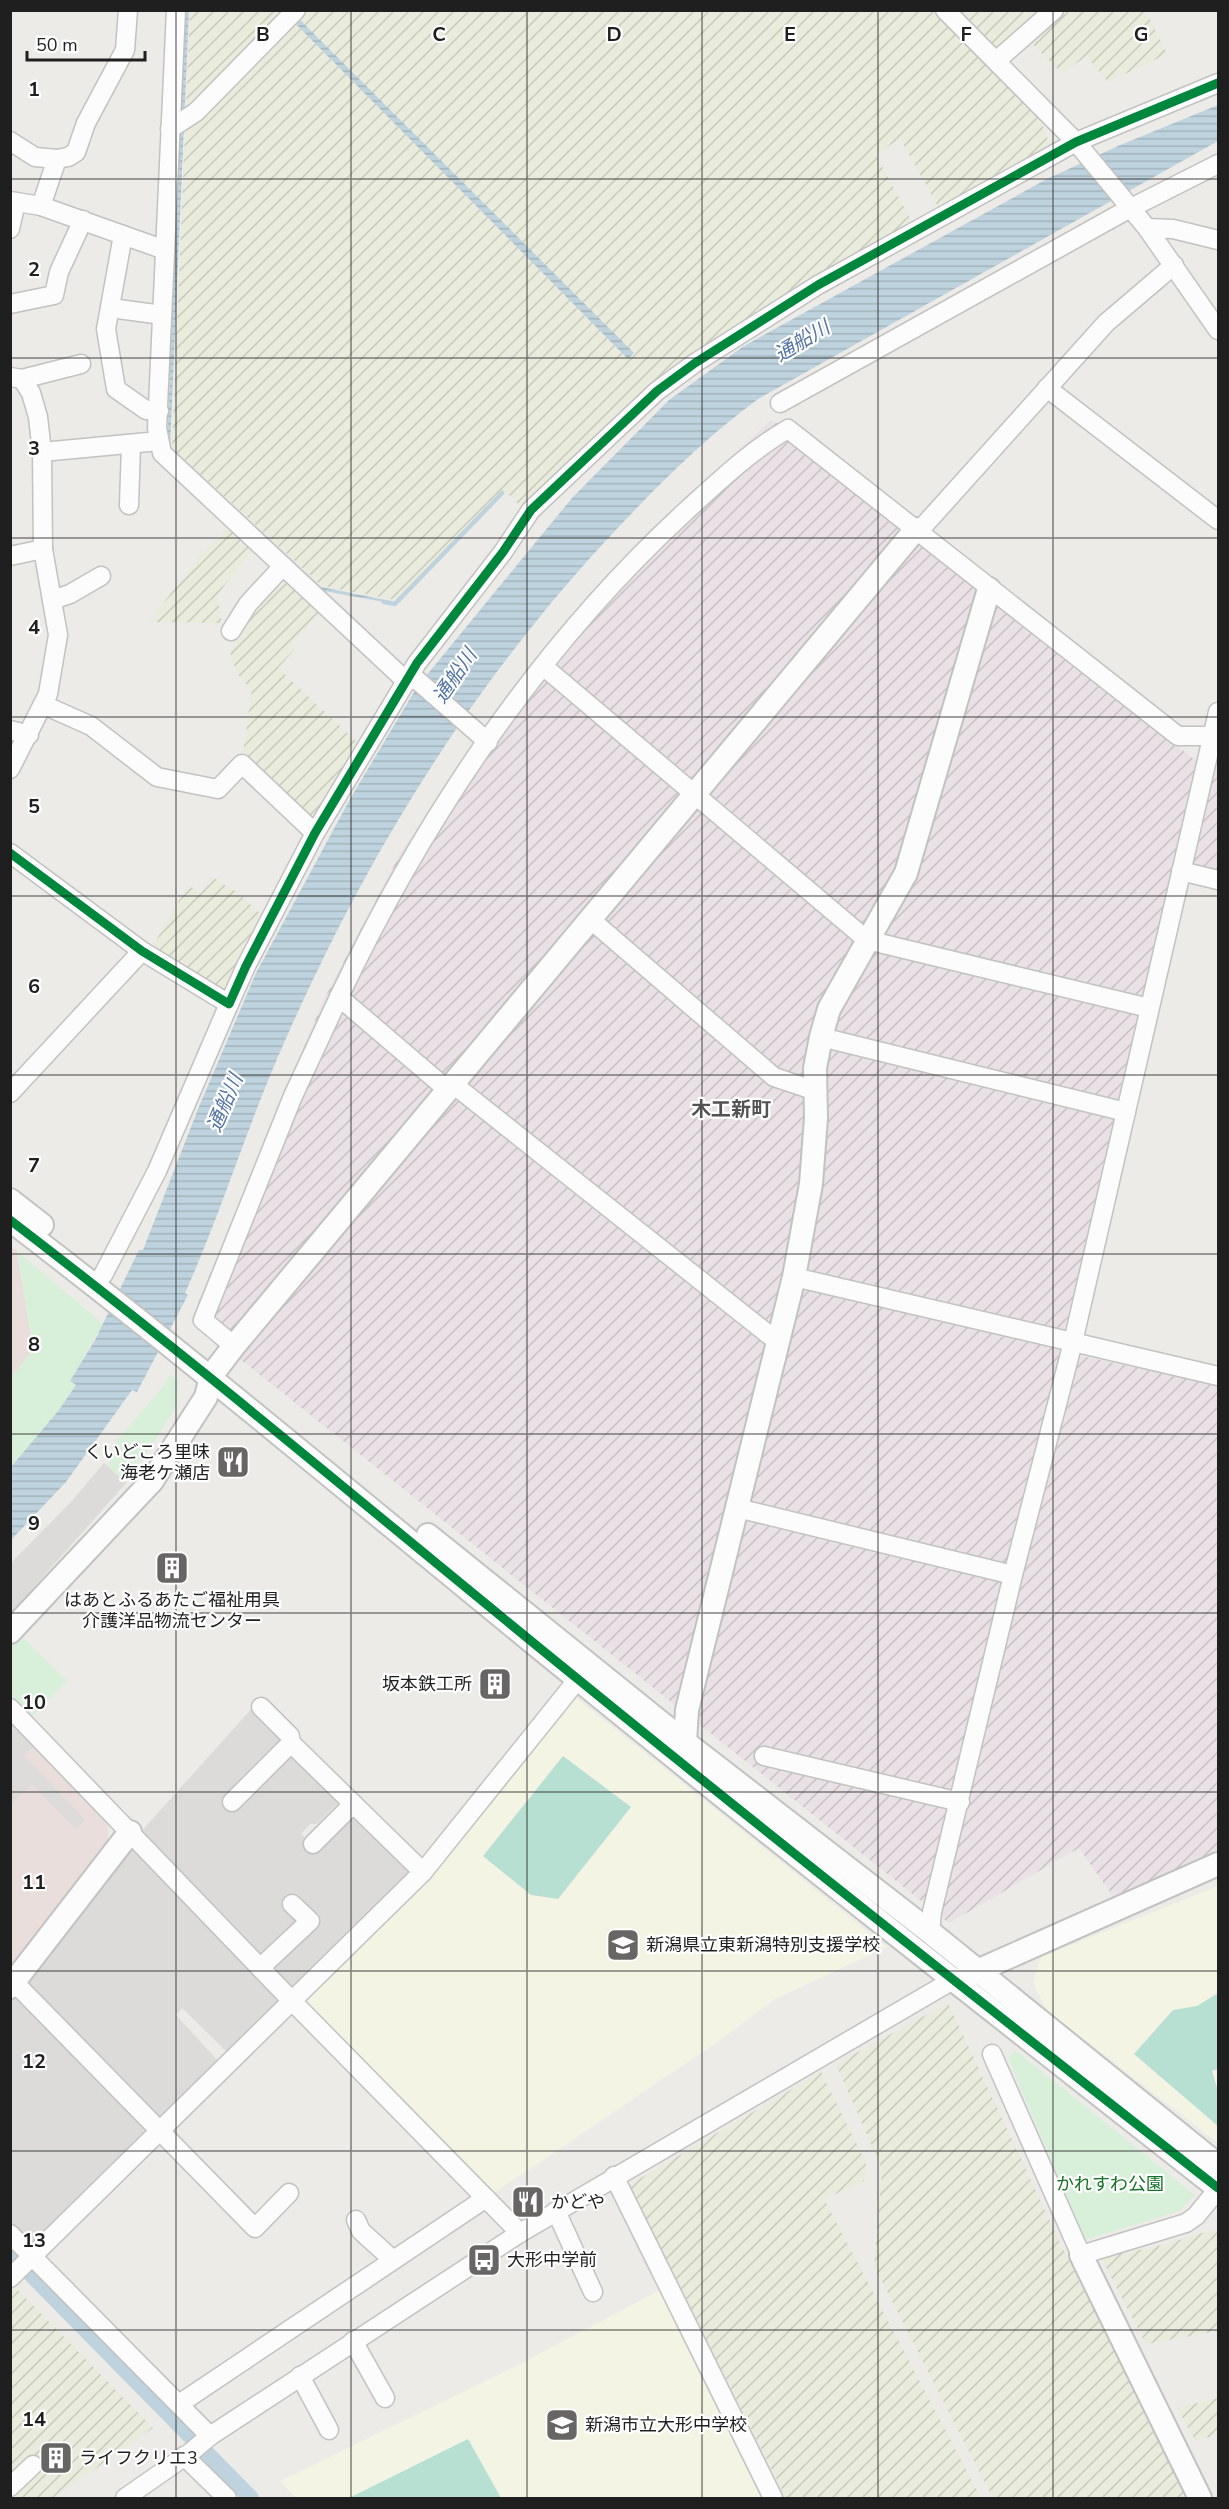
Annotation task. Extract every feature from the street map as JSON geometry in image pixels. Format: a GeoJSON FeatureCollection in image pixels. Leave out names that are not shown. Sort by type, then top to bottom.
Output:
{"type":"FeatureCollection","features":[{"type":"Feature","properties":{"kind":"street"},"geometry":{"type":"LineString","coordinates":[[10,141],[35,157],[57,159],[68,157],[76,152],[86,123],[125,50],[128,10]]}},
{"type":"Feature","properties":{"kind":"street"},"geometry":{"type":"LineString","coordinates":[[176,10],[157,428],[162,453],[283,566],[411,680],[481,736]]}},
{"type":"Feature","properties":{"kind":"street"},"geometry":{"type":"LineString","coordinates":[[945,10],[1076,142],[1132,208],[1211,310],[1218,330]]}},
{"type":"Feature","properties":{"kind":"street"},"geometry":{"type":"LineString","coordinates":[[996,61],[1054,10]]}},
{"type":"Feature","properties":{"kind":"street"},"geometry":{"type":"LineString","coordinates":[[170,129],[188,117],[290,16]]}},
{"type":"Feature","properties":{"kind":"street"},"geometry":{"type":"LineString","coordinates":[[105,1281],[157,1171],[246,966],[315,833],[411,680],[531,510],[657,391],[705,356],[818,285],[1076,142],[1218,83]]}},
{"type":"Feature","properties":{"kind":"street"},"geometry":{"type":"LineString","coordinates":[[41,206],[57,159]]}},
{"type":"Feature","properties":{"kind":"street"},"geometry":{"type":"LineString","coordinates":[[780,403],[1132,208],[1218,164]]}},
{"type":"Feature","properties":{"kind":"street"},"geometry":{"type":"LineString","coordinates":[[10,229],[13,201],[41,206],[165,250]]}},
{"type":"Feature","properties":{"kind":"street"},"geometry":{"type":"LineString","coordinates":[[10,304],[54,296],[59,272],[83,220]]}},
{"type":"Feature","properties":{"kind":"street"},"geometry":{"type":"LineString","coordinates":[[1148,228],[1173,229],[1218,240]]}},
{"type":"Feature","properties":{"kind":"street"},"geometry":{"type":"LineString","coordinates":[[123,236],[106,329],[116,389],[146,410],[159,411]]}},
{"type":"Feature","properties":{"kind":"street"},"geometry":{"type":"LineString","coordinates":[[206,1364],[234,1346],[917,530],[1106,323],[1174,265]]}},
{"type":"Feature","properties":{"kind":"street"},"geometry":{"type":"LineString","coordinates":[[111,308],[162,315]]}},
{"type":"Feature","properties":{"kind":"street"},"geometry":{"type":"LineString","coordinates":[[15,375],[81,364]]}},
{"type":"Feature","properties":{"kind":"street"},"geometry":{"type":"LineString","coordinates":[[10,769],[44,705],[52,676],[58,635],[43,549],[42,452],[38,417],[31,393],[15,375]]}},
{"type":"Feature","properties":{"kind":"street"},"geometry":{"type":"LineString","coordinates":[[1047,388],[1218,520]]}},
{"type":"Feature","properties":{"kind":"street"},"geometry":{"type":"LineString","coordinates":[[234,1346],[203,1320],[293,1096],[385,905],[481,736],[655,539],[726,475],[771,439],[788,429],[1178,736],[1213,736]]}},
{"type":"Feature","properties":{"kind":"street"},"geometry":{"type":"LineString","coordinates":[[42,452],[159,441]]}},
{"type":"Feature","properties":{"kind":"street"},"geometry":{"type":"LineString","coordinates":[[129,504],[131,445]]}},
{"type":"Feature","properties":{"kind":"street"},"geometry":{"type":"LineString","coordinates":[[10,556],[43,549]]}},
{"type":"Feature","properties":{"kind":"street"},"geometry":{"type":"LineString","coordinates":[[231,632],[248,604],[283,566]]}},
{"type":"Feature","properties":{"kind":"street"},"geometry":{"type":"LineString","coordinates":[[52,600],[70,594],[101,576]]}},
{"type":"Feature","properties":{"kind":"street"},"geometry":{"type":"LineString","coordinates":[[685,1742],[687,1710],[794,1277],[811,1184],[815,1068],[821,1037],[829,1009],[906,873],[989,589]]}},
{"type":"Feature","properties":{"kind":"street"},"geometry":{"type":"LineString","coordinates":[[543,666],[867,940],[1149,1008]]}},
{"type":"Feature","properties":{"kind":"street"},"geometry":{"type":"LineString","coordinates":[[44,705],[91,726],[157,777],[218,789],[242,764],[315,833]]}},
{"type":"Feature","properties":{"kind":"street"},"geometry":{"type":"LineString","coordinates":[[930,1932],[932,1912],[1013,1575],[1073,1342],[1218,712]]}},
{"type":"Feature","properties":{"kind":"street"},"geometry":{"type":"LineString","coordinates":[[10,730],[29,735]]}},
{"type":"Feature","properties":{"kind":"street"},"geometry":{"type":"LineString","coordinates":[[10,853],[142,951],[229,1004]]}},
{"type":"Feature","properties":{"kind":"street"},"geometry":{"type":"LineString","coordinates":[[1181,871],[1218,880]]}},
{"type":"Feature","properties":{"kind":"street"},"geometry":{"type":"LineString","coordinates":[[590,919],[774,1077],[816,1091]]}},
{"type":"Feature","properties":{"kind":"street"},"geometry":{"type":"LineString","coordinates":[[10,1093],[142,951]]}},
{"type":"Feature","properties":{"kind":"street"},"geometry":{"type":"LineString","coordinates":[[339,997],[451,1088],[778,1342]]}},
{"type":"Feature","properties":{"kind":"street"},"geometry":{"type":"LineString","coordinates":[[821,1037],[1126,1112]]}},
{"type":"Feature","properties":{"kind":"street"},"geometry":{"type":"LineString","coordinates":[[10,1200],[578,1679],[1218,2189],[1196,2216],[1186,2223],[1081,2255]]}},
{"type":"Feature","properties":{"kind":"street"},"geometry":{"type":"LineString","coordinates":[[10,1220],[105,1281]]}},
{"type":"Feature","properties":{"kind":"street"},"geometry":{"type":"LineString","coordinates":[[794,1277],[1218,1376]]}},
{"type":"Feature","properties":{"kind":"street"},"geometry":{"type":"LineString","coordinates":[[10,1632],[152,1481],[206,1397],[206,1364]]}},
{"type":"Feature","properties":{"kind":"street"},"geometry":{"type":"LineString","coordinates":[[206,1364],[930,1932],[1218,2165]]}},
{"type":"Feature","properties":{"kind":"street"},"geometry":{"type":"LineString","coordinates":[[737,1508],[1013,1575]]}},
{"type":"Feature","properties":{"kind":"street"},"geometry":{"type":"LineString","coordinates":[[12,2277],[423,1872],[578,1679]]}},
{"type":"Feature","properties":{"kind":"street"},"geometry":{"type":"LineString","coordinates":[[261,1707],[290,1736],[291,1743],[423,1872]]}},
{"type":"Feature","properties":{"kind":"street"},"geometry":{"type":"LineString","coordinates":[[10,1708],[292,2001],[520,2233]]}},
{"type":"Feature","properties":{"kind":"street"},"geometry":{"type":"LineString","coordinates":[[232,1802],[291,1743]]}},
{"type":"Feature","properties":{"kind":"street"},"geometry":{"type":"LineString","coordinates":[[764,1756],[960,1802]]}},
{"type":"Feature","properties":{"kind":"street"},"geometry":{"type":"LineString","coordinates":[[313,1844],[353,1804]]}},
{"type":"Feature","properties":{"kind":"street"},"geometry":{"type":"LineString","coordinates":[[130,1832],[12,1985],[162,2131],[255,2228],[289,2193]]}},
{"type":"Feature","properties":{"kind":"street"},"geometry":{"type":"LineString","coordinates":[[125,2499],[300,2376],[520,2233],[614,2176],[953,1980],[978,1972],[1218,1864]]}},
{"type":"Feature","properties":{"kind":"street"},"geometry":{"type":"LineString","coordinates":[[261,1968],[310,1920],[292,1904]]}},
{"type":"Feature","properties":{"kind":"street"},"geometry":{"type":"LineString","coordinates":[[992,2054],[1081,2255],[1200,2499]]}},
{"type":"Feature","properties":{"kind":"street"},"geometry":{"type":"LineString","coordinates":[[614,2176],[773,2499]]}},
{"type":"Feature","properties":{"kind":"street"},"geometry":{"type":"LineString","coordinates":[[185,2400],[486,2198]]}},
{"type":"Feature","properties":{"kind":"street"},"geometry":{"type":"LineString","coordinates":[[555,2211],[593,2292]]}},
{"type":"Feature","properties":{"kind":"street"},"geometry":{"type":"LineString","coordinates":[[356,2220],[361,2231],[393,2260]]}},
{"type":"Feature","properties":{"kind":"street"},"geometry":{"type":"LineString","coordinates":[[10,2234],[198,2447],[227,2499]]}},
{"type":"Feature","properties":{"kind":"street"},"geometry":{"type":"LineString","coordinates":[[353,2341],[385,2398]]}},
{"type":"Feature","properties":{"kind":"street"},"geometry":{"type":"LineString","coordinates":[[300,2376],[329,2430]]}},
{"type":"Feature","properties":{"kind":"street"},"geometry":{"type":"LineString","coordinates":[[10,2487],[33,2465]]}},
{"type":"Feature","properties":{"kind":"shaded area"},"geometry":{"type":"Polygon","coordinates":[[[1145,10],[1167,54],[1108,82],[1087,56],[1062,73],[1020,32],[987,64],[1040,118],[1051,148],[941,212],[900,138],[876,155],[914,226],[721,337],[524,510],[506,492],[401,601],[322,586],[172,448],[190,11],[1145,10]]]}},
{"type":"Feature","properties":{"kind":"shaded area"},"geometry":{"type":"Polygon","coordinates":[[[771,420],[788,429],[1200,764],[1060,1351],[1218,1386],[1218,1850],[1115,1899],[1079,1848],[949,1923],[191,1320],[322,1003],[401,852],[527,671],[645,535],[771,420]]]}},
{"type":"Feature","properties":{"kind":"shaded area"},"geometry":{"type":"Polygon","coordinates":[[[229,527],[253,549],[217,595],[222,623],[148,622],[203,553],[229,527]]]}},
{"type":"Feature","properties":{"kind":"shaded area"},"geometry":{"type":"Polygon","coordinates":[[[289,580],[321,611],[291,644],[295,649],[278,668],[361,746],[316,824],[242,759],[252,690],[237,674],[230,652],[248,626],[249,617],[278,581],[289,580]]]}},
{"type":"Feature","properties":{"kind":"shaded area"},"geometry":{"type":"Polygon","coordinates":[[[1218,745],[1218,871],[1189,864],[1218,745]]]}},
{"type":"Feature","properties":{"kind":"shaded area"},"geometry":{"type":"Polygon","coordinates":[[[211,876],[238,893],[265,918],[228,997],[150,951],[188,885],[201,893],[211,876]]]}},
{"type":"Feature","properties":{"kind":"shaded area"},"geometry":{"type":"Polygon","coordinates":[[[11,1246],[17,1251],[33,1349],[11,1378],[11,1246]]]}},
{"type":"Feature","properties":{"kind":"shaded area"},"geometry":{"type":"Polygon","coordinates":[[[104,1463],[126,1483],[11,1613],[11,1563],[70,1503],[104,1463]]]}},
{"type":"Feature","properties":{"kind":"shaded area","name":"新潟県立東新潟特別支援学校"},"geometry":{"type":"Polygon","coordinates":[[[574,1696],[887,1947],[775,1999],[719,2041],[491,2195],[299,2002],[574,1696]]]}},
{"type":"Feature","properties":{"kind":"shaded area"},"geometry":{"type":"Polygon","coordinates":[[[255,1705],[296,1746],[340,1801],[317,1824],[310,1824],[301,1834],[319,1850],[350,1812],[415,1871],[295,1993],[139,1834],[255,1705]]]}},
{"type":"Feature","properties":{"kind":"shaded area"},"geometry":{"type":"Polygon","coordinates":[[[11,1720],[35,1745],[24,1755],[85,1820],[76,1829],[32,1784],[11,1804],[11,1720]]]}},
{"type":"Feature","properties":{"kind":"shaded area"},"geometry":{"type":"Polygon","coordinates":[[[11,1722],[108,1825],[108,1850],[11,1972],[11,1722]]]}},
{"type":"Feature","properties":{"kind":"shaded area"},"geometry":{"type":"Polygon","coordinates":[[[134,1845],[282,2003],[235,2050],[227,2052],[182,2008],[176,2015],[221,2064],[161,2123],[24,1984],[134,1845]]]}},
{"type":"Feature","properties":{"kind":"shaded area"},"geometry":{"type":"Polygon","coordinates":[[[1218,1886],[1218,2143],[1046,2010],[1033,1982],[1041,1957],[1218,1886]]]}},
{"type":"Feature","properties":{"kind":"shaded area"},"geometry":{"type":"Polygon","coordinates":[[[18,1991],[155,2130],[33,2250],[11,2227],[10,2002],[18,1991]]]}},
{"type":"Feature","properties":{"kind":"shaded area"},"geometry":{"type":"Polygon","coordinates":[[[948,2003],[1062,2247],[1188,2498],[993,2498],[874,2266],[882,2169],[836,2064],[948,2003]]]}},
{"type":"Feature","properties":{"kind":"shaded area"},"geometry":{"type":"Polygon","coordinates":[[[821,2072],[866,2163],[864,2181],[824,2199],[981,2498],[786,2498],[629,2185],[821,2072]]]}},
{"type":"Feature","properties":{"kind":"shaded area"},"geometry":{"type":"Polygon","coordinates":[[[1218,2228],[1218,2331],[1146,2344],[1101,2258],[1167,2244],[1218,2228]]]}},
{"type":"Feature","properties":{"kind":"shaded area"},"geometry":{"type":"Polygon","coordinates":[[[12,2284],[153,2428],[54,2498],[11,2498],[12,2284]]]}},
{"type":"Feature","properties":{"kind":"shaded area","name":"新潟市立大形中学校"},"geometry":{"type":"Polygon","coordinates":[[[660,2290],[764,2498],[296,2498],[280,2481],[512,2368],[660,2290]]]}},
{"type":"Feature","properties":{"kind":"shaded area"},"geometry":{"type":"Polygon","coordinates":[[[1218,2398],[1218,2435],[1195,2440],[1177,2408],[1218,2398]]]}},
{"type":"Feature","properties":{"kind":"green space"},"geometry":{"type":"Polygon","coordinates":[[[17,1251],[103,1324],[70,1381],[76,1385],[59,1410],[11,1467],[11,1378],[33,1349],[17,1251]]]}},
{"type":"Feature","properties":{"kind":"green space"},"geometry":{"type":"Polygon","coordinates":[[[170,1374],[178,1381],[177,1405],[153,1444],[124,1480],[107,1465],[120,1450],[114,1444],[166,1383],[170,1374]]]}},
{"type":"Feature","properties":{"kind":"green space"},"geometry":{"type":"Polygon","coordinates":[[[21,1636],[67,1681],[32,1717],[11,1695],[10,1647],[21,1636]]]}},
{"type":"Feature","properties":{"kind":"green space"},"geometry":{"type":"Polygon","coordinates":[[[563,1756],[631,1807],[558,1899],[531,1895],[483,1856],[563,1756]]]}},
{"type":"Feature","properties":{"kind":"green space"},"geometry":{"type":"Polygon","coordinates":[[[1218,1993],[1218,2069],[1212,2071],[1218,2091],[1218,2126],[1134,2054],[1173,2010],[1197,2006],[1218,1993]]]}},
{"type":"Feature","properties":{"kind":"green space","name":"かれすわ公園"},"geometry":{"type":"Polygon","coordinates":[[[1015,2050],[1195,2195],[1179,2211],[1085,2240],[1008,2058],[1015,2050]]]}},
{"type":"Feature","properties":{"kind":"green space"},"geometry":{"type":"Polygon","coordinates":[[[468,2439],[501,2498],[349,2498],[468,2439]]]}},
{"type":"Feature","properties":{"kind":"water"},"geometry":{"type":"Polygon","coordinates":[[[189,10],[170,448],[321,587],[391,601],[389,603],[319,590],[167,450],[183,11],[189,10]]]}},
{"type":"Feature","properties":{"kind":"water"},"geometry":{"type":"Polygon","coordinates":[[[283,11],[291,11],[634,353],[628,359],[283,11]]]}},
{"type":"Feature","properties":{"kind":"water","name":"通船川"},"geometry":{"type":"Polygon","coordinates":[[[1218,105],[1218,141],[758,399],[700,446],[664,480],[561,591],[514,649],[428,772],[353,900],[319,967],[273,1068],[212,1229],[185,1293],[188,1295],[137,1392],[132,1390],[66,1482],[11,1540],[11,1467],[59,1410],[76,1385],[70,1381],[95,1340],[139,1250],[143,1250],[198,1109],[256,973],[350,799],[417,687],[572,498],[669,400],[744,346],[1045,180],[1118,146],[1218,105]]]}},
{"type":"Feature","properties":{"kind":"waterway"},"geometry":{"type":"LineString","coordinates":[[384,602],[395,604],[502,493]]}},
{"type":"Feature","properties":{"kind":"waterway"},"geometry":{"type":"LineString","coordinates":[[10,2253],[251,2498]]}},
{"type":"Feature","properties":{"kind":"cycle path"},"geometry":{"type":"LineString","coordinates":[[10,853],[142,951],[229,1004],[246,966],[315,833],[417,663],[503,552],[531,510],[657,391],[695,363],[818,285],[1076,142],[1218,83]]}},
{"type":"Feature","properties":{"kind":"cycle path"},"geometry":{"type":"LineString","coordinates":[[10,1220],[225,1390],[738,1808],[1218,2188]]}},
{"type":"Feature","properties":{"kind":"place","name":"くいどころ里味 海老ケ瀬店"},"geometry":{"type":"Point","coordinates":[233,1462]}},
{"type":"Feature","properties":{"kind":"place","name":"はあとふるあたご福祉用具 介護洋品物流センター"},"geometry":{"type":"Point","coordinates":[172,1568]}},
{"type":"Feature","properties":{"kind":"place","name":"坂本鉄工所"},"geometry":{"type":"Point","coordinates":[495,1684]}},
{"type":"Feature","properties":{"kind":"place","name":"新潟県立東新潟特別支援学校"},"geometry":{"type":"Point","coordinates":[623,1945]}},
{"type":"Feature","properties":{"kind":"place","name":"かどや"},"geometry":{"type":"Point","coordinates":[528,2202]}},
{"type":"Feature","properties":{"kind":"place","name":"大形中学前"},"geometry":{"type":"Point","coordinates":[484,2260]}},
{"type":"Feature","properties":{"kind":"place","name":"新潟市立大形中学校"},"geometry":{"type":"Point","coordinates":[562,2425]}},
{"type":"Feature","properties":{"kind":"place","name":"ライフクリエ3"},"geometry":{"type":"Point","coordinates":[56,2458]}},
{"type":"Feature","properties":{"kind":"district","name":"木工新町"},"geometry":{"type":"Point","coordinates":[731,1109]}}]}
